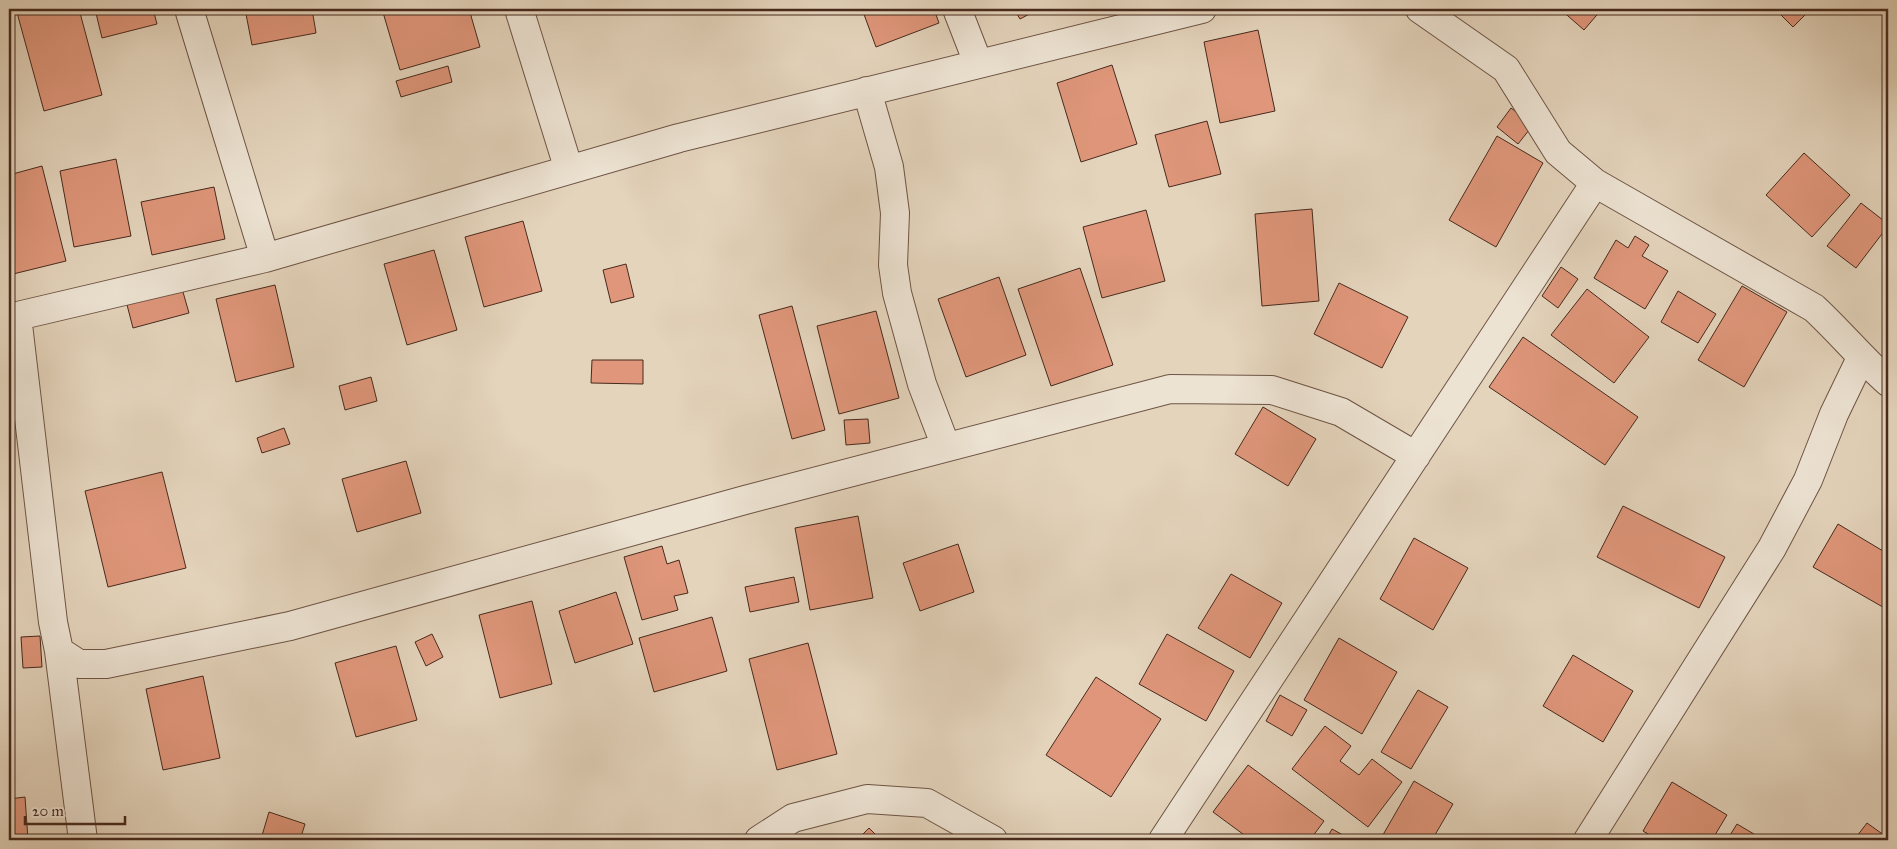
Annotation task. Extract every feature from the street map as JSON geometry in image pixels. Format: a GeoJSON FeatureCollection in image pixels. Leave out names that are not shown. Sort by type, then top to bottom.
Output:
{"type":"FeatureCollection","features":[{"type":"Feature","properties":{"kind":"street"},"geometry":{"type":"LineString","coordinates":[[189,9],[265,258]]}},
{"type":"Feature","properties":{"kind":"street"},"geometry":{"type":"LineString","coordinates":[[519,9],[569,170]]}},
{"type":"Feature","properties":{"kind":"street"},"geometry":{"type":"LineString","coordinates":[[957,9],[978,63]]}},
{"type":"Feature","properties":{"kind":"street"},"geometry":{"type":"LineString","coordinates":[[83,840],[13,317],[265,258],[679,138],[1202,9]]}},
{"type":"Feature","properties":{"kind":"street"},"geometry":{"type":"LineString","coordinates":[[1420,9],[1506,69],[1558,152],[1595,183],[1814,308],[1840,332],[1861,358],[1888,382]]}},
{"type":"Feature","properties":{"kind":"street"},"geometry":{"type":"LineString","coordinates":[[867,91],[889,167],[896,213],[894,264],[896,293],[922,384],[946,447]]}},
{"type":"Feature","properties":{"kind":"street"},"geometry":{"type":"LineString","coordinates":[[1163,840],[1595,183]]}},
{"type":"Feature","properties":{"kind":"street"},"geometry":{"type":"LineString","coordinates":[[1588,840],[1772,548],[1808,480],[1834,414],[1861,358]]}},
{"type":"Feature","properties":{"kind":"street"},"geometry":{"type":"LineString","coordinates":[[59,652],[79,664],[106,664],[290,626],[755,497],[1170,389],[1272,390],[1341,412],[1416,456]]}},
{"type":"Feature","properties":{"kind":"street"},"geometry":{"type":"LineString","coordinates":[[759,840],[793,818],[867,799],[927,803],[993,840]]}},
{"type":"Feature","properties":{"kind":"building"},"geometry":{"type":"Polygon","coordinates":[[[16,9],[79,9],[102,95],[44,111],[16,9]]]}},
{"type":"Feature","properties":{"kind":"building"},"geometry":{"type":"Polygon","coordinates":[[[95,9],[153,9],[157,24],[102,38],[95,9]]]}},
{"type":"Feature","properties":{"kind":"building"},"geometry":{"type":"Polygon","coordinates":[[[245,9],[312,9],[316,33],[252,45],[245,9]]]}},
{"type":"Feature","properties":{"kind":"building"},"geometry":{"type":"Polygon","coordinates":[[[382,9],[469,9],[480,47],[400,70],[382,9]]]}},
{"type":"Feature","properties":{"kind":"building"},"geometry":{"type":"Polygon","coordinates":[[[862,9],[934,9],[939,23],[876,47],[862,9]]]}},
{"type":"Feature","properties":{"kind":"building"},"geometry":{"type":"Polygon","coordinates":[[[1014,9],[1039,9],[1020,19],[1014,9]]]}},
{"type":"Feature","properties":{"kind":"building"},"geometry":{"type":"Polygon","coordinates":[[[1560,9],[1602,9],[1584,30],[1560,9]]]}},
{"type":"Feature","properties":{"kind":"building"},"geometry":{"type":"Polygon","coordinates":[[[1775,9],[1809,9],[1810,10],[1793,27],[1775,9]]]}},
{"type":"Feature","properties":{"kind":"building"},"geometry":{"type":"Polygon","coordinates":[[[1258,30],[1275,111],[1220,123],[1204,42],[1258,30]]]}},
{"type":"Feature","properties":{"kind":"building"},"geometry":{"type":"Polygon","coordinates":[[[1112,65],[1137,144],[1081,162],[1057,83],[1112,65]]]}},
{"type":"Feature","properties":{"kind":"building"},"geometry":{"type":"Polygon","coordinates":[[[448,66],[452,82],[401,97],[396,81],[448,66]]]}},
{"type":"Feature","properties":{"kind":"building"},"geometry":{"type":"Polygon","coordinates":[[[1511,108],[1533,125],[1518,144],[1497,127],[1511,108]]]}},
{"type":"Feature","properties":{"kind":"building"},"geometry":{"type":"Polygon","coordinates":[[[1207,121],[1221,174],[1169,187],[1155,135],[1207,121]]]}},
{"type":"Feature","properties":{"kind":"building"},"geometry":{"type":"Polygon","coordinates":[[[1497,136],[1543,163],[1496,247],[1449,220],[1497,136]]]}},
{"type":"Feature","properties":{"kind":"building"},"geometry":{"type":"Polygon","coordinates":[[[1804,153],[1850,195],[1812,237],[1766,195],[1804,153]]]}},
{"type":"Feature","properties":{"kind":"building"},"geometry":{"type":"Polygon","coordinates":[[[116,159],[131,236],[74,247],[60,171],[116,159]]]}},
{"type":"Feature","properties":{"kind":"building"},"geometry":{"type":"Polygon","coordinates":[[[42,166],[66,261],[9,275],[9,175],[42,166]]]}},
{"type":"Feature","properties":{"kind":"building"},"geometry":{"type":"Polygon","coordinates":[[[214,187],[225,239],[152,255],[141,202],[214,187]]]}},
{"type":"Feature","properties":{"kind":"building"},"geometry":{"type":"Polygon","coordinates":[[[1861,203],[1888,224],[1888,226],[1856,268],[1827,246],[1861,203]]]}},
{"type":"Feature","properties":{"kind":"building"},"geometry":{"type":"Polygon","coordinates":[[[1312,209],[1319,301],[1262,306],[1255,214],[1312,209]]]}},
{"type":"Feature","properties":{"kind":"building"},"geometry":{"type":"Polygon","coordinates":[[[1146,210],[1165,281],[1102,298],[1083,227],[1146,210]]]}},
{"type":"Feature","properties":{"kind":"building"},"geometry":{"type":"Polygon","coordinates":[[[523,221],[542,291],[484,307],[465,237],[523,221]]]}},
{"type":"Feature","properties":{"kind":"building"},"geometry":{"type":"Polygon","coordinates":[[[1635,236],[1649,245],[1642,256],[1668,271],[1645,309],[1594,278],[1616,240],[1628,248],[1635,236]]]}},
{"type":"Feature","properties":{"kind":"building"},"geometry":{"type":"Polygon","coordinates":[[[434,250],[457,330],[407,345],[384,264],[434,250]]]}},
{"type":"Feature","properties":{"kind":"building"},"geometry":{"type":"Polygon","coordinates":[[[626,264],[634,297],[611,303],[603,270],[626,264]]]}},
{"type":"Feature","properties":{"kind":"building"},"geometry":{"type":"Polygon","coordinates":[[[1561,267],[1578,279],[1558,308],[1542,296],[1561,267]]]}},
{"type":"Feature","properties":{"kind":"building"},"geometry":{"type":"Polygon","coordinates":[[[1080,268],[1113,365],[1051,386],[1018,289],[1080,268]]]}},
{"type":"Feature","properties":{"kind":"building"},"geometry":{"type":"Polygon","coordinates":[[[999,277],[1026,355],[966,377],[938,299],[999,277]]]}},
{"type":"Feature","properties":{"kind":"building"},"geometry":{"type":"Polygon","coordinates":[[[1339,283],[1408,317],[1382,368],[1314,334],[1339,283]]]}},
{"type":"Feature","properties":{"kind":"building"},"geometry":{"type":"Polygon","coordinates":[[[181,285],[189,313],[133,328],[126,301],[181,285]]]}},
{"type":"Feature","properties":{"kind":"building"},"geometry":{"type":"Polygon","coordinates":[[[275,285],[294,367],[236,382],[216,299],[275,285]]]}},
{"type":"Feature","properties":{"kind":"building"},"geometry":{"type":"Polygon","coordinates":[[[1742,286],[1787,312],[1744,387],[1698,360],[1742,286]]]}},
{"type":"Feature","properties":{"kind":"building"},"geometry":{"type":"Polygon","coordinates":[[[1587,289],[1649,337],[1614,383],[1551,335],[1587,289]]]}},
{"type":"Feature","properties":{"kind":"building"},"geometry":{"type":"Polygon","coordinates":[[[1678,291],[1716,314],[1698,343],[1661,322],[1678,291]]]}},
{"type":"Feature","properties":{"kind":"building"},"geometry":{"type":"Polygon","coordinates":[[[792,306],[825,430],[792,439],[759,315],[792,306]]]}},
{"type":"Feature","properties":{"kind":"building"},"geometry":{"type":"Polygon","coordinates":[[[876,311],[899,398],[839,414],[817,326],[876,311]]]}},
{"type":"Feature","properties":{"kind":"building"},"geometry":{"type":"Polygon","coordinates":[[[1523,337],[1638,417],[1605,465],[1489,387],[1523,337]]]}},
{"type":"Feature","properties":{"kind":"building"},"geometry":{"type":"Polygon","coordinates":[[[592,360],[643,360],[643,384],[591,383],[592,360]]]}},
{"type":"Feature","properties":{"kind":"building"},"geometry":{"type":"Polygon","coordinates":[[[371,377],[377,401],[345,410],[339,386],[371,377]]]}},
{"type":"Feature","properties":{"kind":"building"},"geometry":{"type":"Polygon","coordinates":[[[1263,407],[1316,439],[1288,486],[1235,454],[1263,407]]]}},
{"type":"Feature","properties":{"kind":"building"},"geometry":{"type":"Polygon","coordinates":[[[868,419],[870,443],[846,445],[844,420],[868,419]]]}},
{"type":"Feature","properties":{"kind":"building"},"geometry":{"type":"Polygon","coordinates":[[[284,428],[290,444],[262,453],[257,438],[284,428]]]}},
{"type":"Feature","properties":{"kind":"building"},"geometry":{"type":"Polygon","coordinates":[[[406,461],[421,513],[357,532],[342,479],[406,461]]]}},
{"type":"Feature","properties":{"kind":"building"},"geometry":{"type":"Polygon","coordinates":[[[162,472],[186,568],[108,587],[85,491],[162,472]]]}},
{"type":"Feature","properties":{"kind":"building"},"geometry":{"type":"Polygon","coordinates":[[[1623,506],[1725,557],[1699,608],[1597,557],[1623,506]]]}},
{"type":"Feature","properties":{"kind":"building"},"geometry":{"type":"Polygon","coordinates":[[[858,516],[873,598],[810,610],[795,528],[858,516]]]}},
{"type":"Feature","properties":{"kind":"building"},"geometry":{"type":"Polygon","coordinates":[[[1838,524],[1888,554],[1888,610],[1813,567],[1838,524]]]}},
{"type":"Feature","properties":{"kind":"building"},"geometry":{"type":"Polygon","coordinates":[[[1414,538],[1468,568],[1433,630],[1380,599],[1414,538]]]}},
{"type":"Feature","properties":{"kind":"building"},"geometry":{"type":"Polygon","coordinates":[[[958,544],[974,592],[920,611],[903,563],[958,544]]]}},
{"type":"Feature","properties":{"kind":"building"},"geometry":{"type":"Polygon","coordinates":[[[662,546],[667,564],[679,560],[688,593],[674,596],[678,610],[642,620],[624,557],[662,546]]]}},
{"type":"Feature","properties":{"kind":"building"},"geometry":{"type":"Polygon","coordinates":[[[1231,574],[1282,603],[1250,658],[1198,628],[1231,574]]]}},
{"type":"Feature","properties":{"kind":"building"},"geometry":{"type":"Polygon","coordinates":[[[794,577],[799,602],[750,612],[745,587],[794,577]]]}},
{"type":"Feature","properties":{"kind":"building"},"geometry":{"type":"Polygon","coordinates":[[[616,592],[633,644],[575,663],[559,611],[616,592]]]}},
{"type":"Feature","properties":{"kind":"building"},"geometry":{"type":"Polygon","coordinates":[[[532,601],[552,684],[500,698],[479,615],[532,601]]]}},
{"type":"Feature","properties":{"kind":"building"},"geometry":{"type":"Polygon","coordinates":[[[712,617],[727,671],[654,692],[639,638],[712,617]]]}},
{"type":"Feature","properties":{"kind":"building"},"geometry":{"type":"Polygon","coordinates":[[[432,634],[443,657],[426,666],[415,642],[432,634]]]}},
{"type":"Feature","properties":{"kind":"building"},"geometry":{"type":"Polygon","coordinates":[[[1167,634],[1234,671],[1206,721],[1139,684],[1167,634]]]}},
{"type":"Feature","properties":{"kind":"building"},"geometry":{"type":"Polygon","coordinates":[[[40,636],[42,667],[23,668],[21,637],[40,636]]]}},
{"type":"Feature","properties":{"kind":"building"},"geometry":{"type":"Polygon","coordinates":[[[1339,638],[1397,672],[1362,734],[1304,700],[1339,638]]]}},
{"type":"Feature","properties":{"kind":"building"},"geometry":{"type":"Polygon","coordinates":[[[808,643],[837,754],[777,770],[749,659],[808,643]]]}},
{"type":"Feature","properties":{"kind":"building"},"geometry":{"type":"Polygon","coordinates":[[[396,646],[417,720],[356,737],[335,663],[396,646]]]}},
{"type":"Feature","properties":{"kind":"building"},"geometry":{"type":"Polygon","coordinates":[[[1573,655],[1633,691],[1603,742],[1543,706],[1573,655]]]}},
{"type":"Feature","properties":{"kind":"building"},"geometry":{"type":"Polygon","coordinates":[[[203,676],[220,758],[163,770],[146,689],[203,676]]]}},
{"type":"Feature","properties":{"kind":"building"},"geometry":{"type":"Polygon","coordinates":[[[1096,677],[1161,719],[1111,797],[1046,755],[1096,677]]]}},
{"type":"Feature","properties":{"kind":"building"},"geometry":{"type":"Polygon","coordinates":[[[1418,690],[1448,707],[1411,769],[1381,752],[1418,690]]]}},
{"type":"Feature","properties":{"kind":"building"},"geometry":{"type":"Polygon","coordinates":[[[1280,695],[1307,710],[1292,736],[1266,721],[1280,695]]]}},
{"type":"Feature","properties":{"kind":"building"},"geometry":{"type":"Polygon","coordinates":[[[1325,726],[1351,746],[1340,761],[1359,775],[1372,759],[1402,782],[1368,827],[1292,769],[1325,726]]]}},
{"type":"Feature","properties":{"kind":"building"},"geometry":{"type":"Polygon","coordinates":[[[1248,765],[1324,821],[1310,840],[1251,840],[1213,812],[1248,765]]]}},
{"type":"Feature","properties":{"kind":"building"},"geometry":{"type":"Polygon","coordinates":[[[1414,781],[1453,804],[1432,840],[1380,840],[1414,781]]]}},
{"type":"Feature","properties":{"kind":"building"},"geometry":{"type":"Polygon","coordinates":[[[1672,782],[1727,815],[1712,840],[1658,840],[1643,831],[1672,782]]]}},
{"type":"Feature","properties":{"kind":"building"},"geometry":{"type":"Polygon","coordinates":[[[25,797],[28,840],[9,840],[9,799],[25,797]]]}},
{"type":"Feature","properties":{"kind":"building"},"geometry":{"type":"Polygon","coordinates":[[[269,812],[305,824],[300,840],[261,839],[269,812]]]}},
{"type":"Feature","properties":{"kind":"building"},"geometry":{"type":"Polygon","coordinates":[[[1867,823],[1888,838],[1888,840],[1854,840],[1867,823]]]}},
{"type":"Feature","properties":{"kind":"building"},"geometry":{"type":"Polygon","coordinates":[[[1737,824],[1764,840],[1727,840],[1737,824]]]}},
{"type":"Feature","properties":{"kind":"building"},"geometry":{"type":"Polygon","coordinates":[[[869,828],[881,840],[857,840],[869,828]]]}},
{"type":"Feature","properties":{"kind":"building"},"geometry":{"type":"Polygon","coordinates":[[[1332,829],[1352,840],[1326,840],[1332,829]]]}}]}
